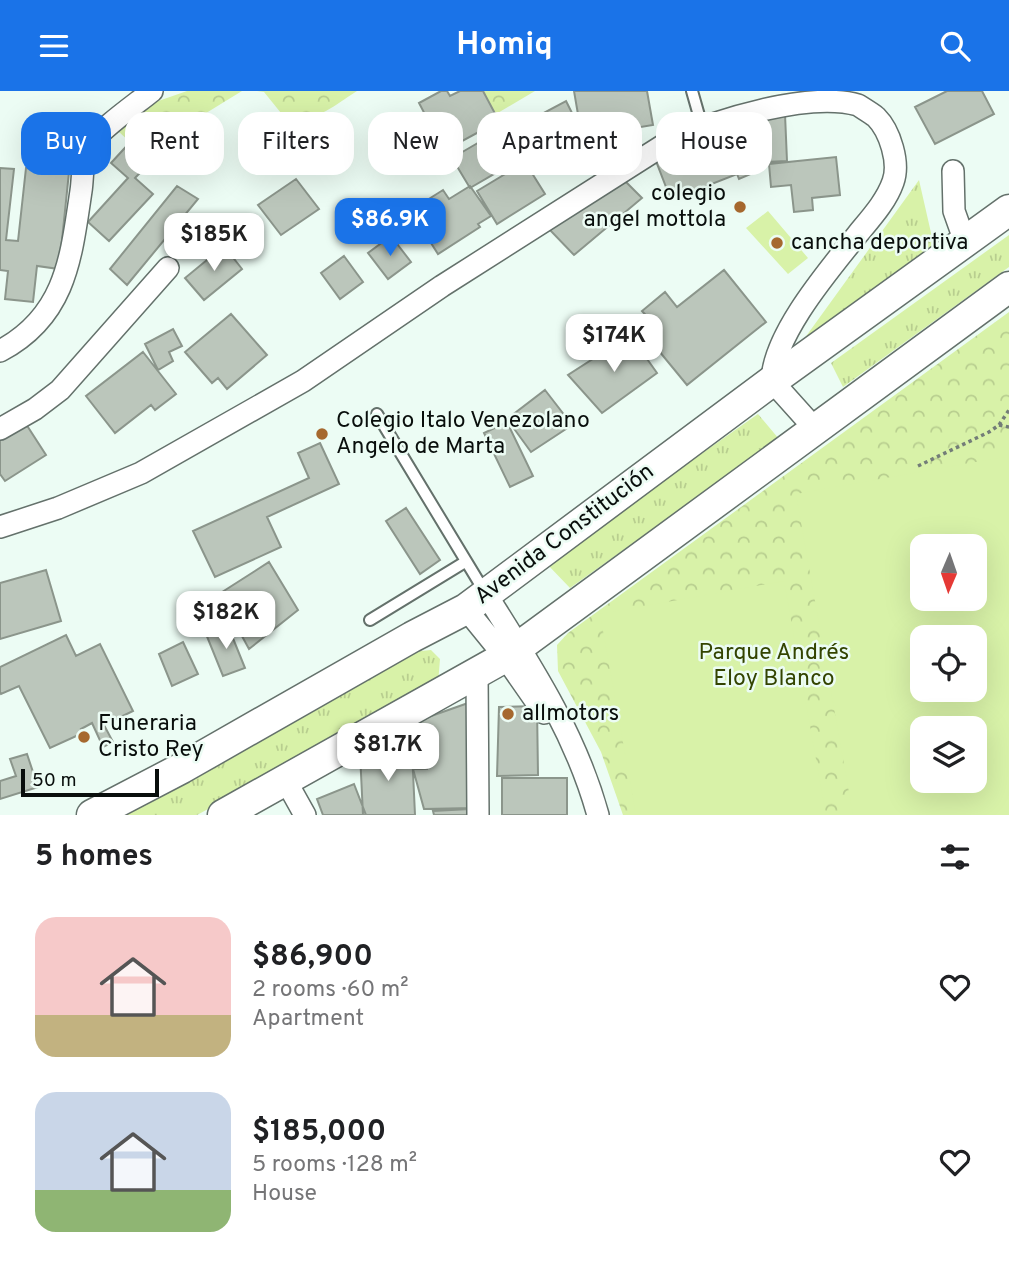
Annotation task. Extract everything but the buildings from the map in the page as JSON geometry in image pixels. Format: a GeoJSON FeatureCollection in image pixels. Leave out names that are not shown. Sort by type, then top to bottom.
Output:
{"type":"FeatureCollection","features":[{"type":"Feature","properties":{"kind":"main road","name":"Avenida Constitución"},"geometry":{"type":"LineString","coordinates":[[92,815],[182,768],[476,601],[772,381],[1009,210]]}},
{"type":"Feature","properties":{"kind":"main road"},"geometry":{"type":"LineString","coordinates":[[223,815],[512,652],[1009,287]]}},
{"type":"Feature","properties":{"kind":"street"},"geometry":{"type":"LineString","coordinates":[[0,351],[22,339],[44,316],[59,288],[69,264],[87,149],[114,121],[152,91]]}},
{"type":"Feature","properties":{"kind":"street"},"geometry":{"type":"LineString","coordinates":[[741,112],[760,105],[800,98],[835,96],[856,104],[876,118],[888,137],[895,161],[894,181],[878,209],[821,281],[775,359],[772,381],[816,431]]}},
{"type":"Feature","properties":{"kind":"street"},"geometry":{"type":"LineString","coordinates":[[0,527],[58,508],[142,473],[303,381],[547,217],[656,150]]}},
{"type":"Feature","properties":{"kind":"street"},"geometry":{"type":"LineString","coordinates":[[953,171],[954,211],[965,242]]}},
{"type":"Feature","properties":{"kind":"street"},"geometry":{"type":"LineString","coordinates":[[0,429],[35,409],[60,390],[168,268]]}},
{"type":"Feature","properties":{"kind":"street"},"geometry":{"type":"LineString","coordinates":[[476,601],[562,719],[589,782],[598,815]]}},
{"type":"Feature","properties":{"kind":"street"},"geometry":{"type":"LineString","coordinates":[[512,652],[550,722],[577,785],[584,815]]}},
{"type":"Feature","properties":{"kind":"street"},"geometry":{"type":"LineString","coordinates":[[477,674],[478,815]]}},
{"type":"Feature","properties":{"kind":"street"},"geometry":{"type":"LineString","coordinates":[[286,781],[305,815]]}},
{"type":"Feature","properties":{"kind":"lane"},"geometry":{"type":"LineString","coordinates":[[692,91],[698,112]]}},
{"type":"Feature","properties":{"kind":"lane"},"geometry":{"type":"LineString","coordinates":[[377,414],[465,562],[476,601]]}},
{"type":"Feature","properties":{"kind":"lane"},"geometry":{"type":"LineString","coordinates":[[370,620],[465,562]]}},
{"type":"Feature","properties":{"kind":"path"},"geometry":{"type":"LineString","coordinates":[[918,466],[984,435],[999,425],[1009,411]]}},
{"type":"Feature","properties":{"kind":"path"},"geometry":{"type":"LineString","coordinates":[[999,425],[1009,427]]}},
{"type":"Feature","properties":{"kind":"green space"},"geometry":{"type":"Polygon","coordinates":[[[187,91],[242,91],[208,112],[138,112],[144,106],[187,91]]]}},
{"type":"Feature","properties":{"kind":"green space"},"geometry":{"type":"Polygon","coordinates":[[[257,91],[357,91],[323,112],[280,112],[264,92],[257,91]]]}},
{"type":"Feature","properties":{"kind":"green space"},"geometry":{"type":"Polygon","coordinates":[[[482,91],[535,91],[499,112],[495,112],[482,91]]]}},
{"type":"Feature","properties":{"kind":"green space"},"geometry":{"type":"Polygon","coordinates":[[[125,126],[125,137],[119,132],[125,126]]]}},
{"type":"Feature","properties":{"kind":"green space"},"geometry":{"type":"Polygon","coordinates":[[[919,180],[934,246],[799,346],[919,180]]]}},
{"type":"Feature","properties":{"kind":"green space","name":"cancha deportiva"},"geometry":{"type":"Polygon","coordinates":[[[768,211],[808,258],[788,274],[746,228],[768,211]]]}},
{"type":"Feature","properties":{"kind":"green space"},"geometry":{"type":"Polygon","coordinates":[[[1009,235],[1009,267],[843,387],[831,363],[1009,235]]]}},
{"type":"Feature","properties":{"kind":"green space","name":"Parque Andrés Eloy Blanco"},"geometry":{"type":"Polygon","coordinates":[[[1009,312],[1009,815],[623,815],[601,752],[558,671],[557,645],[568,633],[1009,312]]]}},
{"type":"Feature","properties":{"kind":"green space"},"geometry":{"type":"Polygon","coordinates":[[[758,414],[779,439],[570,588],[546,563],[758,414]]]}},
{"type":"Feature","properties":{"kind":"green space"},"geometry":{"type":"Polygon","coordinates":[[[1009,456],[1009,815],[853,815],[796,494],[1009,456]]]}},
{"type":"Feature","properties":{"kind":"green space"},"geometry":{"type":"Polygon","coordinates":[[[784,581],[826,815],[636,815],[600,614],[784,581]]]}},
{"type":"Feature","properties":{"kind":"green space"},"geometry":{"type":"Polygon","coordinates":[[[431,650],[440,659],[438,684],[197,815],[113,815],[411,652],[431,650]]]}},
{"type":"Feature","properties":{"kind":"place","name":"colegio angel mottola"},"geometry":{"type":"Point","coordinates":[740,207]}},
{"type":"Feature","properties":{"kind":"place","name":"cancha deportiva"},"geometry":{"type":"Point","coordinates":[777,243]}},
{"type":"Feature","properties":{"kind":"place","name":"Colegio Italo Venezolano Angelo de Marta"},"geometry":{"type":"Point","coordinates":[322,434]}},
{"type":"Feature","properties":{"kind":"place","name":"allmotors"},"geometry":{"type":"Point","coordinates":[508,714]}},
{"type":"Feature","properties":{"kind":"place","name":"Funeraria Cristo Rey"},"geometry":{"type":"Point","coordinates":[84,737]}}]}
